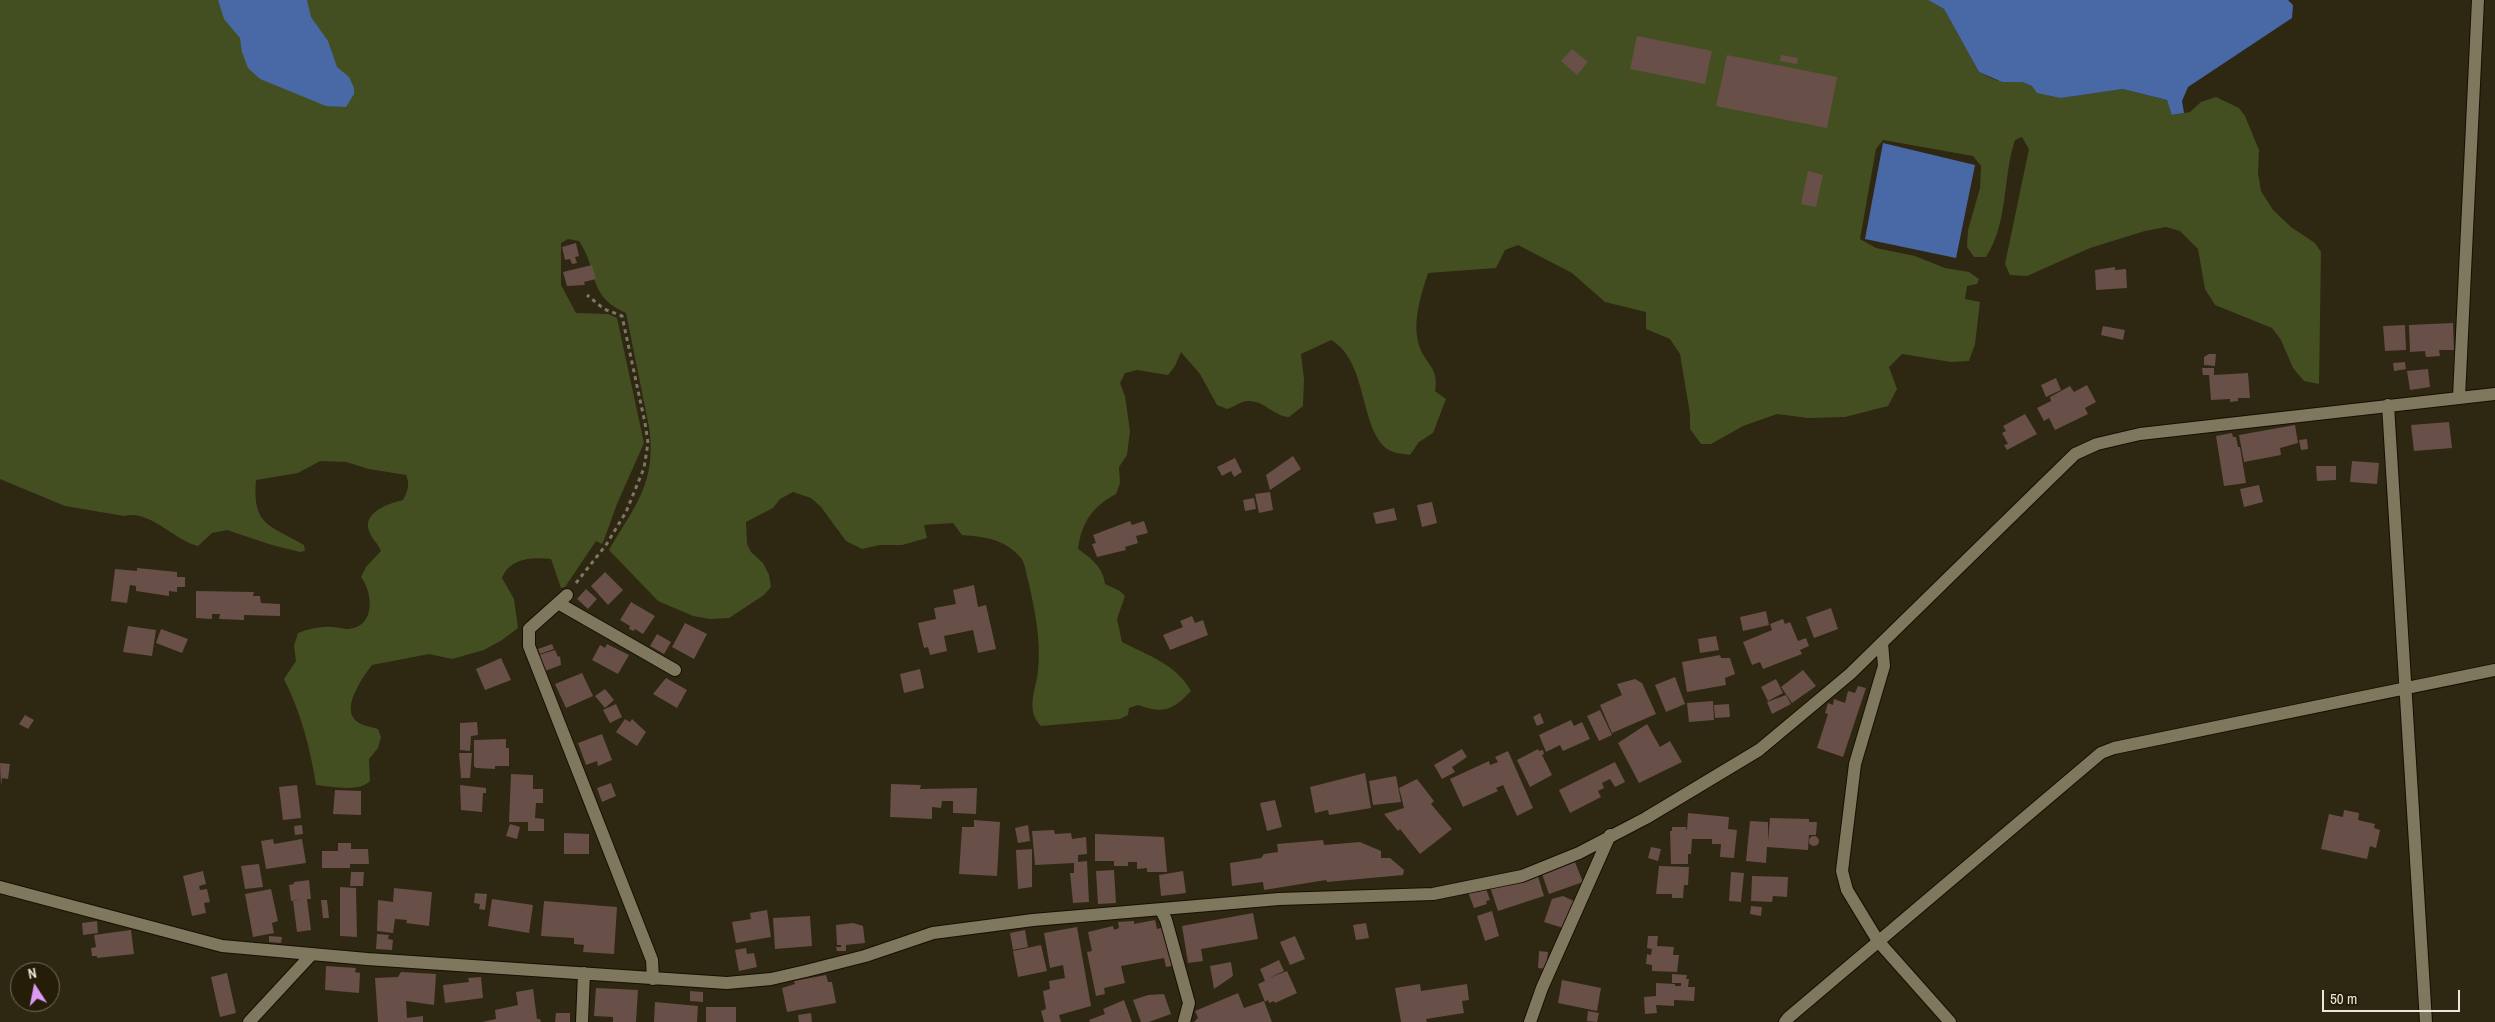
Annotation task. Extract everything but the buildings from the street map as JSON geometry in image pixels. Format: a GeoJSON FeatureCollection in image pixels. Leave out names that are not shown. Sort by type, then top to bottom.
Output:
{"type":"FeatureCollection","features":[{"type":"Feature","properties":{"kind":"street"},"geometry":{"type":"LineString","coordinates":[[2459,397],[2478,0]]}},
{"type":"Feature","properties":{"kind":"street"},"geometry":{"type":"LineString","coordinates":[[0,887],[222,946],[727,983],[771,979],[865,956],[933,933],[1033,920],[1279,899],[1433,894],[1522,876],[1579,853],[1610,835],[1646,818],[1758,750],[1850,674],[2075,454],[2097,444],[2140,434],[2495,394]]}},
{"type":"Feature","properties":{"kind":"street"},"geometry":{"type":"LineString","coordinates":[[2388,405],[2426,1022]]}},
{"type":"Feature","properties":{"kind":"street"},"geometry":{"type":"LineString","coordinates":[[653,979],[652,960],[529,646],[529,629],[562,599],[675,670]]}},
{"type":"Feature","properties":{"kind":"street"},"geometry":{"type":"LineString","coordinates":[[1882,643],[1884,666],[1855,764],[1842,871],[1847,890],[1878,941],[1950,1022]]}},
{"type":"Feature","properties":{"kind":"street"},"geometry":{"type":"LineString","coordinates":[[1785,1022],[2101,753],[2114,748],[2495,670]]}},
{"type":"Feature","properties":{"kind":"street"},"geometry":{"type":"LineString","coordinates":[[1530,1022],[1542,988],[1610,835]]}},
{"type":"Feature","properties":{"kind":"street"},"geometry":{"type":"LineString","coordinates":[[1161,910],[1166,920],[1189,1003],[1184,1022]]}},
{"type":"Feature","properties":{"kind":"street"},"geometry":{"type":"LineString","coordinates":[[249,1022],[312,954]]}},
{"type":"Feature","properties":{"kind":"street"},"geometry":{"type":"LineString","coordinates":[[582,1022],[584,974]]}},
{"type":"Feature","properties":{"kind":"path"},"geometry":{"type":"LineString","coordinates":[[562,599],[606,545],[626,512],[638,487],[648,443],[622,316],[604,309],[587,295]]}},
{"type":"Feature","properties":{"kind":"green space"},"geometry":{"type":"Polygon","coordinates":[[[0,0],[1928,0],[1944,9],[1979,72],[2002,82],[2022,82],[2061,98],[2123,89],[2167,100],[2173,115],[2190,112],[2201,102],[2216,97],[2239,108],[2245,116],[2259,150],[2258,173],[2261,191],[2273,210],[2291,227],[2315,243],[2321,252],[2319,384],[2304,381],[2293,368],[2281,340],[2272,328],[2215,305],[2205,289],[2198,249],[2180,231],[2166,227],[2145,231],[2090,248],[2027,276],[2010,275],[2005,264],[2029,149],[2022,137],[2015,140],[2008,170],[2002,214],[1993,243],[1986,257],[1974,257],[1967,247],[1968,230],[1980,188],[1981,166],[1973,156],[1883,140],[1876,149],[1860,239],[1876,248],[1915,256],[1945,268],[1969,272],[1979,279],[1977,284],[1967,286],[1965,299],[1980,302],[1975,344],[1969,361],[1951,362],[1902,354],[1889,367],[1897,389],[1888,406],[1845,417],[1808,418],[1777,414],[1743,426],[1711,444],[1701,444],[1690,429],[1690,414],[1680,354],[1670,339],[1646,329],[1646,312],[1605,302],[1572,273],[1518,245],[1505,250],[1496,268],[1428,273],[1418,309],[1417,336],[1421,351],[1431,366],[1435,377],[1435,391],[1446,399],[1433,433],[1419,442],[1410,455],[1387,449],[1378,439],[1372,426],[1358,378],[1351,363],[1343,350],[1331,340],[1301,354],[1304,379],[1303,406],[1289,417],[1278,414],[1255,402],[1247,401],[1227,409],[1217,405],[1200,374],[1181,352],[1175,366],[1168,375],[1137,370],[1125,373],[1120,383],[1125,396],[1130,431],[1127,455],[1119,467],[1120,483],[1116,494],[1100,504],[1085,523],[1078,549],[1099,568],[1105,584],[1120,591],[1125,596],[1117,619],[1122,642],[1170,667],[1191,691],[1178,703],[1167,709],[1161,710],[1138,705],[1129,708],[1128,715],[1120,719],[1041,726],[1036,720],[1032,707],[1038,671],[1038,636],[1024,563],[1015,552],[1002,543],[987,538],[962,535],[953,523],[924,525],[927,538],[902,545],[880,545],[862,549],[846,541],[821,507],[811,498],[793,492],[780,499],[773,508],[746,522],[747,544],[751,552],[763,563],[769,575],[771,587],[764,595],[729,618],[710,619],[693,616],[658,601],[609,550],[642,493],[650,464],[649,427],[626,313],[605,299],[595,282],[590,263],[579,241],[568,239],[561,243],[561,285],[576,313],[608,314],[617,318],[644,443],[617,504],[604,540],[602,544],[596,541],[565,587],[561,588],[551,559],[536,558],[522,560],[510,566],[502,578],[514,599],[518,628],[484,650],[452,659],[429,654],[372,665],[358,685],[354,694],[351,711],[353,718],[359,723],[378,729],[381,737],[378,748],[369,759],[370,781],[365,785],[352,788],[316,785],[304,730],[284,679],[296,661],[294,646],[298,633],[323,627],[348,629],[357,627],[368,616],[370,600],[361,577],[366,567],[381,551],[370,534],[368,524],[373,514],[378,510],[391,503],[403,500],[408,488],[406,475],[369,469],[346,462],[320,461],[298,473],[256,480],[257,507],[261,516],[273,528],[304,545],[305,551],[300,552],[227,530],[212,533],[198,546],[189,543],[143,517],[124,516],[65,506],[0,479],[0,0]]]}},
{"type":"Feature","properties":{"kind":"water"},"geometry":{"type":"Polygon","coordinates":[[[218,0],[307,0],[311,17],[328,41],[337,67],[349,77],[354,88],[354,94],[346,107],[326,106],[260,79],[248,68],[242,52],[240,38],[224,19],[218,0]]]}},
{"type":"Feature","properties":{"kind":"water"},"geometry":{"type":"Polygon","coordinates":[[[1928,0],[2288,0],[2293,5],[2292,18],[2188,87],[2182,101],[2184,113],[2172,115],[2167,100],[2123,89],[2061,98],[2037,93],[2032,86],[2022,82],[2002,82],[1979,72],[1944,9],[1928,0]]]}},
{"type":"Feature","properties":{"kind":"water"},"geometry":{"type":"Polygon","coordinates":[[[1883,143],[1975,165],[1956,258],[1865,239],[1883,143]]]}}]}
